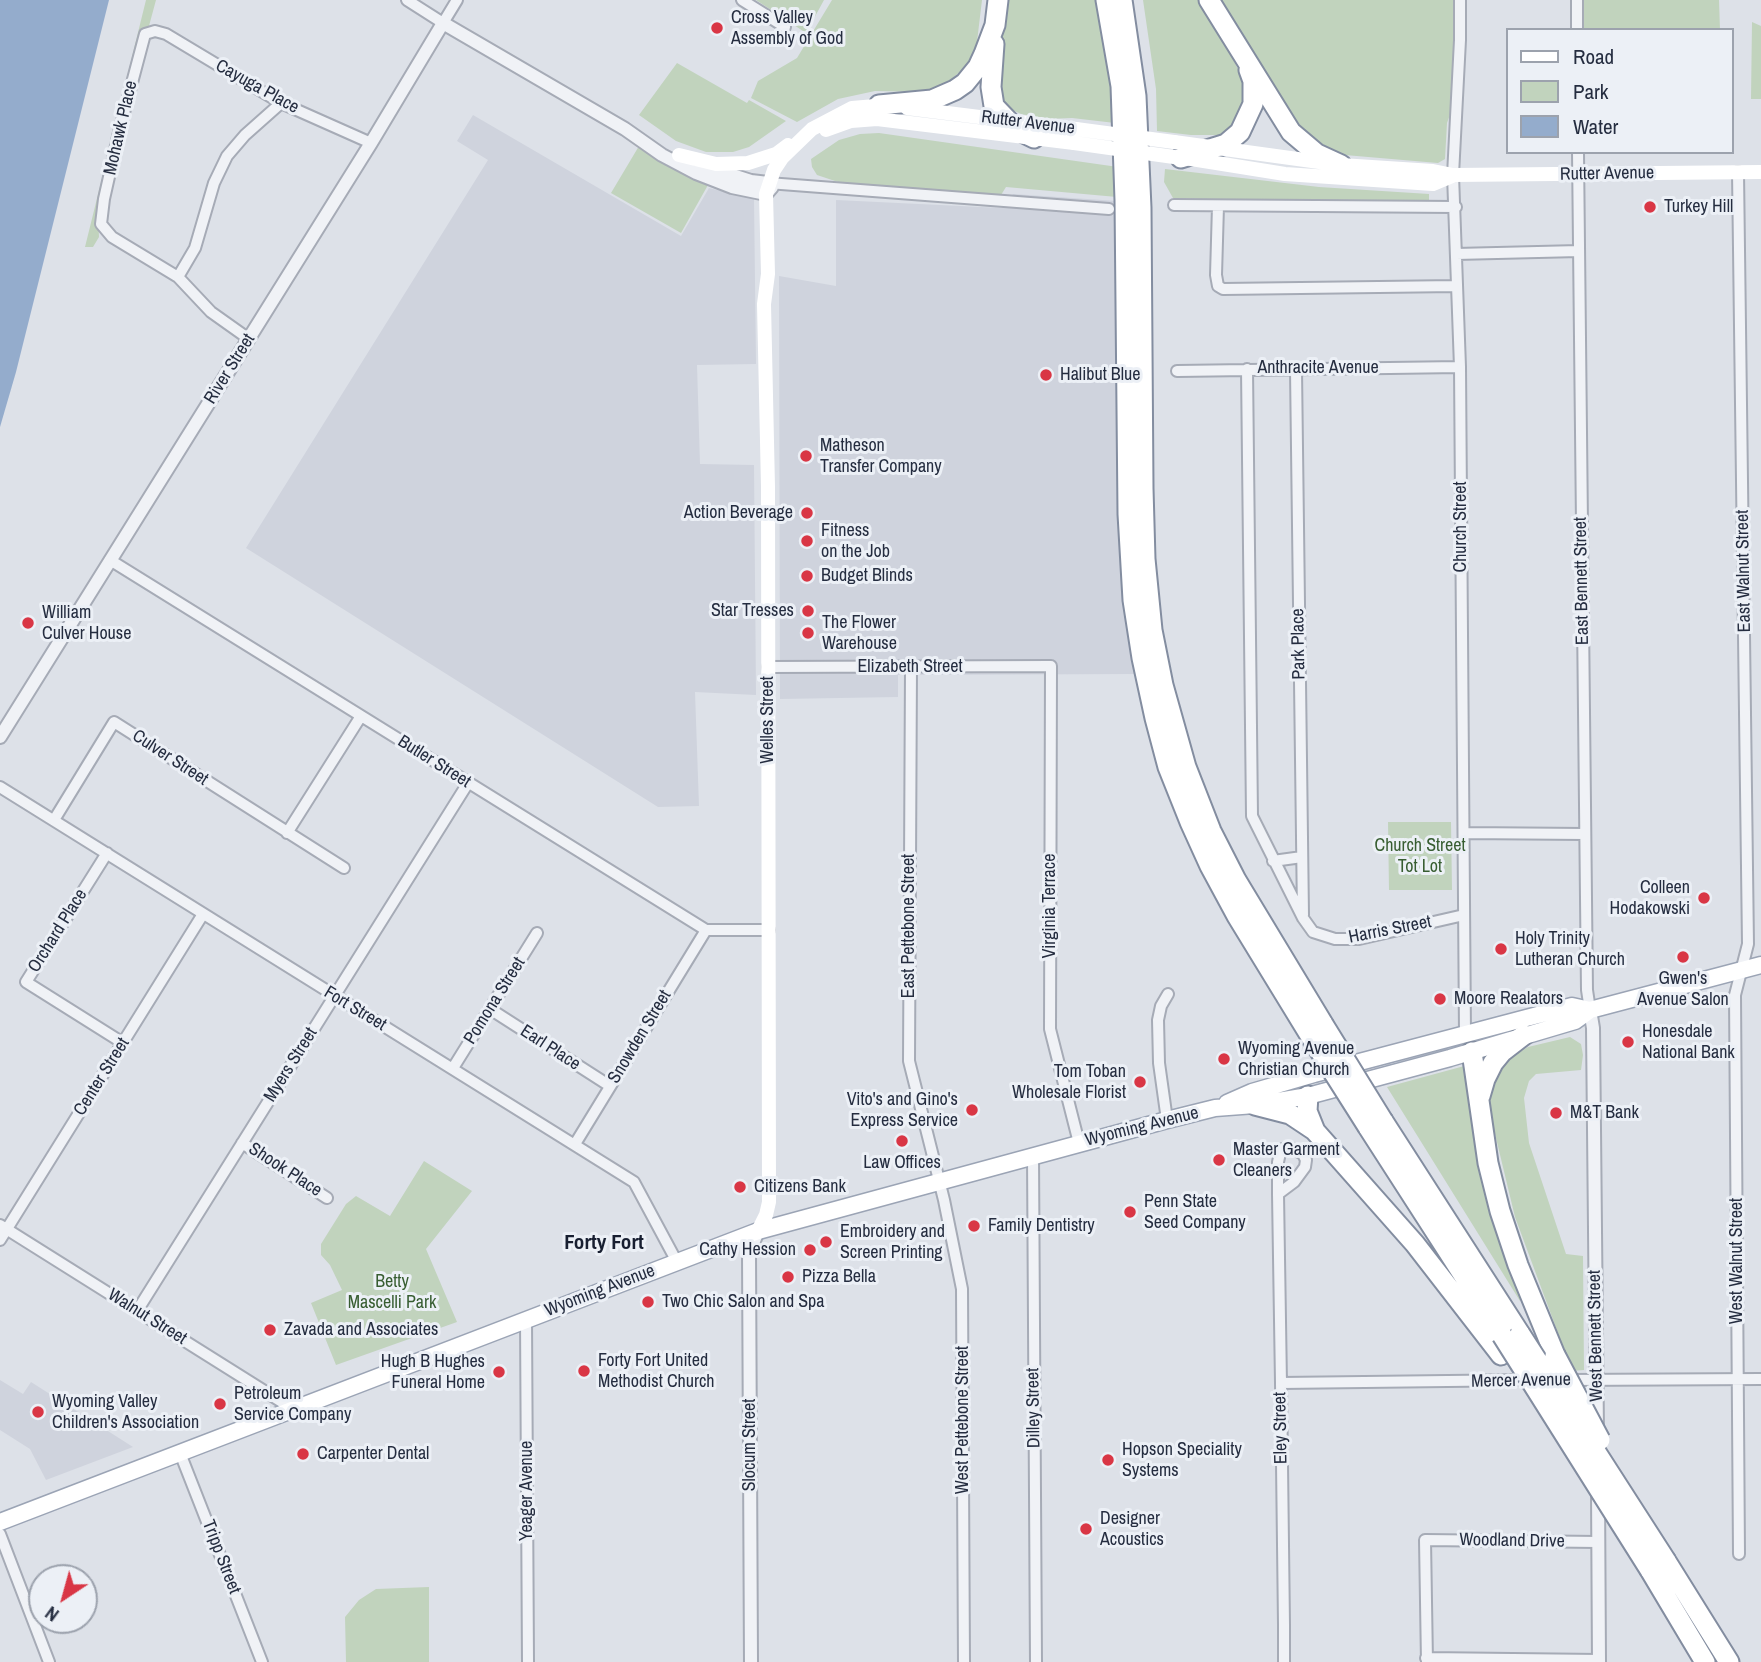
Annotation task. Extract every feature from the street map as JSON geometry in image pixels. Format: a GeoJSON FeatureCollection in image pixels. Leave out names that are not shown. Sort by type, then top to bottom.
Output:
{"type":"FeatureCollection","features":[{"type":"Feature","properties":{"kind":"highway"},"geometry":{"type":"LineString","coordinates":[[998,0],[991,87],[994,106],[1006,121],[1034,138]]}},
{"type":"Feature","properties":{"kind":"highway"},"geometry":{"type":"LineString","coordinates":[[1106,0],[1121,86],[1125,200],[1128,514],[1133,600],[1142,657],[1168,767],[1210,866],[1237,916],[1317,1031],[1658,1566]]}},
{"type":"Feature","properties":{"kind":"highway"},"geometry":{"type":"LineString","coordinates":[[1122,0],[1136,96],[1141,208],[1145,559],[1152,630],[1163,685],[1186,766],[1211,831],[1317,1031]]}},
{"type":"Feature","properties":{"kind":"highway"},"geometry":{"type":"LineString","coordinates":[[1209,0],[1291,132],[1317,154],[1341,165]]}},
{"type":"Feature","properties":{"kind":"highway"},"geometry":{"type":"LineString","coordinates":[[879,104],[932,100],[956,90],[978,67],[995,25]]}},
{"type":"Feature","properties":{"kind":"highway"},"geometry":{"type":"LineString","coordinates":[[1177,150],[1217,147],[1234,139],[1240,132],[1253,104],[1253,81],[1243,53]]}},
{"type":"Feature","properties":{"kind":"highway"},"geometry":{"type":"LineString","coordinates":[[1479,1100],[1493,1063],[1502,1052],[1524,1035]]}},
{"type":"Feature","properties":{"kind":"highway"},"geometry":{"type":"LineString","coordinates":[[1469,1043],[1489,1163],[1500,1211],[1518,1265],[1555,1355],[1705,1662]]}},
{"type":"Feature","properties":{"kind":"highway"},"geometry":{"type":"LineString","coordinates":[[1308,1096],[1307,1111],[1315,1131]]}},
{"type":"Feature","properties":{"kind":"highway"},"geometry":{"type":"LineString","coordinates":[[1255,1105],[1290,1114],[1315,1131],[1415,1244],[1729,1662]]}},
{"type":"Feature","properties":{"kind":"main road","name":"Rutter Avenue"},"geometry":{"type":"LineString","coordinates":[[769,192],[782,158],[812,129],[852,108],[879,104],[1006,121],[1075,136],[1177,150],[1285,174],[1433,184],[1453,176]]}},
{"type":"Feature","properties":{"kind":"main road","name":"Rutter Avenue"},"geometry":{"type":"LineString","coordinates":[[769,192],[788,162],[806,144],[830,128],[851,121],[877,119],[1034,138],[1075,136]]}},
{"type":"Feature","properties":{"kind":"main road"},"geometry":{"type":"LineString","coordinates":[[679,155],[716,164],[748,163],[776,154],[812,129]]}},
{"type":"Feature","properties":{"kind":"main road","name":"Rutter Avenue"},"geometry":{"type":"LineString","coordinates":[[1217,147],[1341,165],[1453,176],[1761,172]]}},
{"type":"Feature","properties":{"kind":"main road","name":"Welles Street"},"geometry":{"type":"LineString","coordinates":[[758,1231],[769,1202],[768,487],[764,303],[768,274],[769,192]]}},
{"type":"Feature","properties":{"kind":"main road","name":"Wyoming Avenue"},"geometry":{"type":"LineString","coordinates":[[1215,1108],[1251,1092],[1314,1074],[1469,1043],[1524,1035],[1575,1021],[1590,1010],[1761,965]]}},
{"type":"Feature","properties":{"kind":"main road","name":"Wyoming Avenue"},"geometry":{"type":"LineString","coordinates":[[0,1522],[758,1231],[1033,1154],[1215,1108],[1255,1105],[1308,1096],[1572,1006],[1590,1010]]}},
{"type":"Feature","properties":{"kind":"main road"},"geometry":{"type":"LineString","coordinates":[[1308,1096],[1314,1074]]}},
{"type":"Feature","properties":{"kind":"street"},"geometry":{"type":"LineString","coordinates":[[407,0],[640,138],[769,192]]}},
{"type":"Feature","properties":{"kind":"street","name":"River Street"},"geometry":{"type":"LineString","coordinates":[[0,737],[249,340],[457,0]]}},
{"type":"Feature","properties":{"kind":"street"},"geometry":{"type":"LineString","coordinates":[[742,0],[785,27]]}},
{"type":"Feature","properties":{"kind":"street","name":"Church Street"},"geometry":{"type":"LineString","coordinates":[[1460,0],[1453,176],[1460,367],[1464,915],[1469,1043]]}},
{"type":"Feature","properties":{"kind":"street"},"geometry":{"type":"LineString","coordinates":[[1577,0],[1577,28]]}},
{"type":"Feature","properties":{"kind":"street","name":"Cayuga Place"},"geometry":{"type":"LineString","coordinates":[[145,34],[155,31],[166,34],[281,103],[371,143]]}},
{"type":"Feature","properties":{"kind":"street","name":"Mohawk Place"},"geometry":{"type":"LineString","coordinates":[[145,34],[120,128],[101,224],[113,237],[178,277]]}},
{"type":"Feature","properties":{"kind":"street"},"geometry":{"type":"LineString","coordinates":[[249,340],[211,312],[178,277],[195,248],[214,183],[227,156],[245,135],[281,103]]}},
{"type":"Feature","properties":{"kind":"street"},"geometry":{"type":"LineString","coordinates":[[640,138],[662,155],[696,173],[732,187],[769,192],[1109,209]]}},
{"type":"Feature","properties":{"kind":"street","name":"East Bennett Street"},"geometry":{"type":"LineString","coordinates":[[1577,154],[1587,990],[1590,1010]]}},
{"type":"Feature","properties":{"kind":"street","name":"East Walnut Street"},"geometry":{"type":"LineString","coordinates":[[1738,172],[1748,944],[1742,970]]}},
{"type":"Feature","properties":{"kind":"street"},"geometry":{"type":"LineString","coordinates":[[1174,205],[1456,207]]}},
{"type":"Feature","properties":{"kind":"street"},"geometry":{"type":"LineString","coordinates":[[1218,205],[1216,275],[1218,286],[1223,289],[1456,286]]}},
{"type":"Feature","properties":{"kind":"street"},"geometry":{"type":"LineString","coordinates":[[1456,254],[1578,251]]}},
{"type":"Feature","properties":{"kind":"street","name":"Anthracite Avenue"},"geometry":{"type":"LineString","coordinates":[[1177,371],[1460,367]]}},
{"type":"Feature","properties":{"kind":"street","name":"Harris Street"},"geometry":{"type":"LineString","coordinates":[[1247,369],[1252,816],[1273,861],[1313,932],[1335,939],[1359,939],[1464,915]]}},
{"type":"Feature","properties":{"kind":"street","name":"Park Place"},"geometry":{"type":"LineString","coordinates":[[1296,370],[1303,918]]}},
{"type":"Feature","properties":{"kind":"street","name":"Butler Street"},"geometry":{"type":"LineString","coordinates":[[110,560],[706,930]]}},
{"type":"Feature","properties":{"kind":"street","name":"Elizabeth Street"},"geometry":{"type":"LineString","coordinates":[[768,667],[1051,666]]}},
{"type":"Feature","properties":{"kind":"street","name":"Virginia Terrace"},"geometry":{"type":"LineString","coordinates":[[1051,666],[1050,1029],[1079,1143]]}},
{"type":"Feature","properties":{"kind":"street","name":"East Pettebone Street"},"geometry":{"type":"LineString","coordinates":[[911,668],[909,1061],[939,1180]]}},
{"type":"Feature","properties":{"kind":"street"},"geometry":{"type":"LineString","coordinates":[[287,832],[361,716]]}},
{"type":"Feature","properties":{"kind":"street","name":"Culver Street"},"geometry":{"type":"LineString","coordinates":[[54,820],[114,722],[344,869]]}},
{"type":"Feature","properties":{"kind":"street","name":"Myers Street"},"geometry":{"type":"LineString","coordinates":[[137,1311],[468,783]]}},
{"type":"Feature","properties":{"kind":"street","name":"Fort Street"},"geometry":{"type":"LineString","coordinates":[[0,787],[634,1182],[677,1262]]}},
{"type":"Feature","properties":{"kind":"street"},"geometry":{"type":"LineString","coordinates":[[1464,833],[1585,834]]}},
{"type":"Feature","properties":{"kind":"street","name":"Orchard Place"},"geometry":{"type":"LineString","coordinates":[[107,853],[26,982],[123,1043]]}},
{"type":"Feature","properties":{"kind":"street"},"geometry":{"type":"LineString","coordinates":[[1273,861],[1302,857]]}},
{"type":"Feature","properties":{"kind":"street","name":"Center Street"},"geometry":{"type":"LineString","coordinates":[[0,1240],[3,1227],[204,915]]}},
{"type":"Feature","properties":{"kind":"street"},"geometry":{"type":"LineString","coordinates":[[706,930],[769,930]]}},
{"type":"Feature","properties":{"kind":"street","name":"Snowden Street"},"geometry":{"type":"LineString","coordinates":[[575,1144],[706,930]]}},
{"type":"Feature","properties":{"kind":"street","name":"Pomona Street"},"geometry":{"type":"LineString","coordinates":[[453,1068],[537,933]]}},
{"type":"Feature","properties":{"kind":"street","name":"West Walnut Street"},"geometry":{"type":"LineString","coordinates":[[1739,1554],[1735,992],[1742,970]]}},
{"type":"Feature","properties":{"kind":"street"},"geometry":{"type":"LineString","coordinates":[[1167,1120],[1161,1079],[1158,1020],[1161,1006],[1168,994]]}},
{"type":"Feature","properties":{"kind":"street","name":"Earl Place"},"geometry":{"type":"LineString","coordinates":[[490,1009],[610,1086]]}},
{"type":"Feature","properties":{"kind":"street","name":"West Bennett Street"},"geometry":{"type":"LineString","coordinates":[[1590,1010],[1593,1028],[1599,1661]]}},
{"type":"Feature","properties":{"kind":"street","name":"Shook Place"},"geometry":{"type":"LineString","coordinates":[[242,1143],[327,1198]]}},
{"type":"Feature","properties":{"kind":"street","name":"Dilley Street"},"geometry":{"type":"LineString","coordinates":[[1033,1154],[1036,1662]]}},
{"type":"Feature","properties":{"kind":"street","name":"West Pettebone Street"},"geometry":{"type":"LineString","coordinates":[[939,1180],[960,1278],[962,1300],[964,1662]]}},
{"type":"Feature","properties":{"kind":"street","name":"Eley Street"},"geometry":{"type":"LineString","coordinates":[[1278,1194],[1284,1662]]}},
{"type":"Feature","properties":{"kind":"street","name":"Walnut Street"},"geometry":{"type":"LineString","coordinates":[[3,1227],[293,1409]]}},
{"type":"Feature","properties":{"kind":"street","name":"Slocum Street"},"geometry":{"type":"LineString","coordinates":[[751,1662],[749,1253],[758,1231]]}},
{"type":"Feature","properties":{"kind":"street","name":"Yeager Avenue"},"geometry":{"type":"LineString","coordinates":[[526,1320],[528,1662]]}},
{"type":"Feature","properties":{"kind":"street","name":"Mercer Avenue"},"geometry":{"type":"LineString","coordinates":[[1280,1383],[1761,1379]]}},
{"type":"Feature","properties":{"kind":"street","name":"Tripp Street"},"geometry":{"type":"LineString","coordinates":[[180,1453],[262,1662]]}},
{"type":"Feature","properties":{"kind":"street"},"geometry":{"type":"LineString","coordinates":[[0,1534],[49,1662]]}},
{"type":"Feature","properties":{"kind":"street","name":"Woodland Drive"},"geometry":{"type":"LineString","coordinates":[[1427,1660],[1425,1540],[1598,1542]]}},
{"type":"Feature","properties":{"kind":"street"},"geometry":{"type":"LineString","coordinates":[[1427,1660],[1599,1661]]}},
{"type":"Feature","properties":{"kind":"shaded area"},"geometry":{"type":"Polygon","coordinates":[[[473,115],[681,236],[709,188],[754,199],[756,364],[697,365],[700,464],[754,465],[756,695],[695,692],[699,806],[658,807],[246,548],[488,160],[457,141],[473,115]]]}},
{"type":"Feature","properties":{"kind":"shaded area"},"geometry":{"type":"Polygon","coordinates":[[[1013,194],[1117,201],[1136,674],[898,675],[898,697],[780,699],[779,276],[836,286],[836,200],[1002,208],[1013,194]]]}},
{"type":"Feature","properties":{"kind":"shaded area","name":"Wyoming Valley Children's Association"},"geometry":{"type":"Polygon","coordinates":[[[0,1380],[23,1394],[31,1382],[133,1447],[46,1480],[30,1449],[0,1430],[0,1380]]]}},
{"type":"Feature","properties":{"kind":"green space"},"geometry":{"type":"Polygon","coordinates":[[[146,0],[156,0],[98,215],[99,237],[93,247],[85,247],[146,0]]]}},
{"type":"Feature","properties":{"kind":"green space"},"geometry":{"type":"Polygon","coordinates":[[[756,0],[824,0],[806,33],[756,0]]]}},
{"type":"Feature","properties":{"kind":"green space"},"geometry":{"type":"Polygon","coordinates":[[[832,0],[982,0],[976,50],[969,64],[941,88],[924,92],[875,91],[838,99],[797,122],[751,98],[758,81],[797,58],[832,0]]]}},
{"type":"Feature","properties":{"kind":"green space"},"geometry":{"type":"Polygon","coordinates":[[[1007,0],[1101,0],[1115,123],[1072,118],[1046,119],[1021,114],[1006,107],[999,91],[998,40],[1007,0]]]}},
{"type":"Feature","properties":{"kind":"green space"},"geometry":{"type":"Polygon","coordinates":[[[1143,0],[1198,0],[1231,55],[1242,77],[1242,115],[1223,135],[1157,131],[1156,89],[1143,0]]]}},
{"type":"Feature","properties":{"kind":"green space"},"geometry":{"type":"Polygon","coordinates":[[[1219,0],[1453,0],[1453,106],[1447,123],[1445,159],[1438,163],[1345,155],[1321,146],[1294,122],[1219,0]]]}},
{"type":"Feature","properties":{"kind":"green space"},"geometry":{"type":"Polygon","coordinates":[[[1580,0],[1719,0],[1720,28],[1581,28],[1580,0]]]}},
{"type":"Feature","properties":{"kind":"green space"},"geometry":{"type":"Polygon","coordinates":[[[1752,22],[1761,26],[1761,99],[1751,99],[1752,22]]]}},
{"type":"Feature","properties":{"kind":"green space"},"geometry":{"type":"Polygon","coordinates":[[[677,63],[747,103],[749,100],[786,121],[749,147],[733,152],[706,152],[676,141],[639,115],[677,63]]]}},
{"type":"Feature","properties":{"kind":"green space"},"geometry":{"type":"Polygon","coordinates":[[[879,133],[1118,167],[1117,197],[1006,187],[1001,195],[841,183],[817,175],[812,167],[811,159],[839,140],[860,134],[879,133]]]}},
{"type":"Feature","properties":{"kind":"green space"},"geometry":{"type":"Polygon","coordinates":[[[639,146],[708,185],[681,233],[611,193],[639,146]]]}},
{"type":"Feature","properties":{"kind":"green space"},"geometry":{"type":"Polygon","coordinates":[[[1165,169],[1319,187],[1429,194],[1429,202],[1309,203],[1173,198],[1164,182],[1165,169]]]}},
{"type":"Feature","properties":{"kind":"green space","name":"Church Street Tot Lot"},"geometry":{"type":"Polygon","coordinates":[[[1388,822],[1451,822],[1452,890],[1389,890],[1388,822]]]}},
{"type":"Feature","properties":{"kind":"green space"},"geometry":{"type":"Polygon","coordinates":[[[1570,1037],[1581,1044],[1581,1070],[1536,1074],[1529,1081],[1524,1098],[1529,1143],[1566,1254],[1583,1256],[1584,1370],[1572,1371],[1515,1217],[1489,1109],[1490,1087],[1497,1072],[1513,1056],[1528,1047],[1570,1037]]]}},
{"type":"Feature","properties":{"kind":"green space"},"geometry":{"type":"Polygon","coordinates":[[[1468,1065],[1520,1289],[1520,1301],[1387,1087],[1468,1065]]]}},
{"type":"Feature","properties":{"kind":"green space","name":"Betty Mascelli Park"},"geometry":{"type":"Polygon","coordinates":[[[424,1161],[472,1191],[426,1249],[457,1322],[336,1365],[311,1303],[342,1290],[330,1265],[321,1255],[321,1244],[346,1204],[356,1196],[390,1216],[424,1161]]]}},
{"type":"Feature","properties":{"kind":"green space"},"geometry":{"type":"Polygon","coordinates":[[[429,1587],[429,1662],[346,1662],[345,1617],[359,1600],[376,1589],[429,1587]]]}},
{"type":"Feature","properties":{"kind":"water"},"geometry":{"type":"Polygon","coordinates":[[[0,0],[109,0],[0,427],[0,0]]]}},
{"type":"Feature","properties":{"kind":"place","name":"Cross Valley Assembly of God"},"geometry":{"type":"Point","coordinates":[717,28]}},
{"type":"Feature","properties":{"kind":"place","name":"Turkey Hill"},"geometry":{"type":"Point","coordinates":[1650,207]}},
{"type":"Feature","properties":{"kind":"place","name":"Halibut Blue"},"geometry":{"type":"Point","coordinates":[1046,375]}},
{"type":"Feature","properties":{"kind":"place","name":"Matheson Transfer Company"},"geometry":{"type":"Point","coordinates":[806,456]}},
{"type":"Feature","properties":{"kind":"place","name":"Action Beverage"},"geometry":{"type":"Point","coordinates":[807,513]}},
{"type":"Feature","properties":{"kind":"place","name":"Fitness on the Job"},"geometry":{"type":"Point","coordinates":[807,541]}},
{"type":"Feature","properties":{"kind":"place","name":"Budget Blinds"},"geometry":{"type":"Point","coordinates":[807,576]}},
{"type":"Feature","properties":{"kind":"place","name":"Star Tresses"},"geometry":{"type":"Point","coordinates":[808,611]}},
{"type":"Feature","properties":{"kind":"place","name":"William Culver House"},"geometry":{"type":"Point","coordinates":[28,623]}},
{"type":"Feature","properties":{"kind":"place","name":"The Flower Warehouse"},"geometry":{"type":"Point","coordinates":[808,633]}},
{"type":"Feature","properties":{"kind":"place","name":"Colleen Hodakowski"},"geometry":{"type":"Point","coordinates":[1704,898]}},
{"type":"Feature","properties":{"kind":"place","name":"Holy Trinity Lutheran Church"},"geometry":{"type":"Point","coordinates":[1501,949]}},
{"type":"Feature","properties":{"kind":"place","name":"Gwen's Avenue Salon"},"geometry":{"type":"Point","coordinates":[1683,957]}},
{"type":"Feature","properties":{"kind":"place","name":"Moore Realators"},"geometry":{"type":"Point","coordinates":[1440,999]}},
{"type":"Feature","properties":{"kind":"place","name":"Honesdale National Bank"},"geometry":{"type":"Point","coordinates":[1628,1042]}},
{"type":"Feature","properties":{"kind":"place","name":"Wyoming Avenue Christian Church"},"geometry":{"type":"Point","coordinates":[1224,1059]}},
{"type":"Feature","properties":{"kind":"place","name":"Tom Toban Wholesale Florist"},"geometry":{"type":"Point","coordinates":[1140,1082]}},
{"type":"Feature","properties":{"kind":"place","name":"Vito's and Gino's Express Service"},"geometry":{"type":"Point","coordinates":[972,1110]}},
{"type":"Feature","properties":{"kind":"place","name":"M&T Bank"},"geometry":{"type":"Point","coordinates":[1556,1113]}},
{"type":"Feature","properties":{"kind":"place","name":"Law Offices"},"geometry":{"type":"Point","coordinates":[902,1141]}},
{"type":"Feature","properties":{"kind":"place","name":"Master Garment Cleaners"},"geometry":{"type":"Point","coordinates":[1219,1160]}},
{"type":"Feature","properties":{"kind":"place","name":"Citizens Bank"},"geometry":{"type":"Point","coordinates":[740,1187]}},
{"type":"Feature","properties":{"kind":"place","name":"Penn State Seed Company"},"geometry":{"type":"Point","coordinates":[1130,1212]}},
{"type":"Feature","properties":{"kind":"place","name":"Family Dentistry"},"geometry":{"type":"Point","coordinates":[974,1226]}},
{"type":"Feature","properties":{"kind":"place","name":"Embroidery and Screen Printing"},"geometry":{"type":"Point","coordinates":[826,1242]}},
{"type":"Feature","properties":{"kind":"place","name":"Cathy Hession"},"geometry":{"type":"Point","coordinates":[810,1250]}},
{"type":"Feature","properties":{"kind":"place","name":"Pizza Bella"},"geometry":{"type":"Point","coordinates":[788,1277]}},
{"type":"Feature","properties":{"kind":"place","name":"Two Chic Salon and Spa"},"geometry":{"type":"Point","coordinates":[648,1302]}},
{"type":"Feature","properties":{"kind":"place","name":"Zavada and Associates"},"geometry":{"type":"Point","coordinates":[270,1330]}},
{"type":"Feature","properties":{"kind":"place","name":"Forty Fort United Methodist Church"},"geometry":{"type":"Point","coordinates":[584,1371]}},
{"type":"Feature","properties":{"kind":"place","name":"Hugh B Hughes Funeral Home"},"geometry":{"type":"Point","coordinates":[499,1372]}},
{"type":"Feature","properties":{"kind":"place","name":"Petroleum Service Company"},"geometry":{"type":"Point","coordinates":[220,1404]}},
{"type":"Feature","properties":{"kind":"place","name":"Wyoming Valley Children's Association"},"geometry":{"type":"Point","coordinates":[38,1412]}},
{"type":"Feature","properties":{"kind":"place","name":"Carpenter Dental"},"geometry":{"type":"Point","coordinates":[303,1454]}},
{"type":"Feature","properties":{"kind":"place","name":"Hopson Speciality Systems"},"geometry":{"type":"Point","coordinates":[1108,1460]}},
{"type":"Feature","properties":{"kind":"place","name":"Designer Acoustics"},"geometry":{"type":"Point","coordinates":[1086,1529]}},
{"type":"Feature","properties":{"kind":"district","name":"Forty Fort"},"geometry":{"type":"Point","coordinates":[604,1243]}}]}
